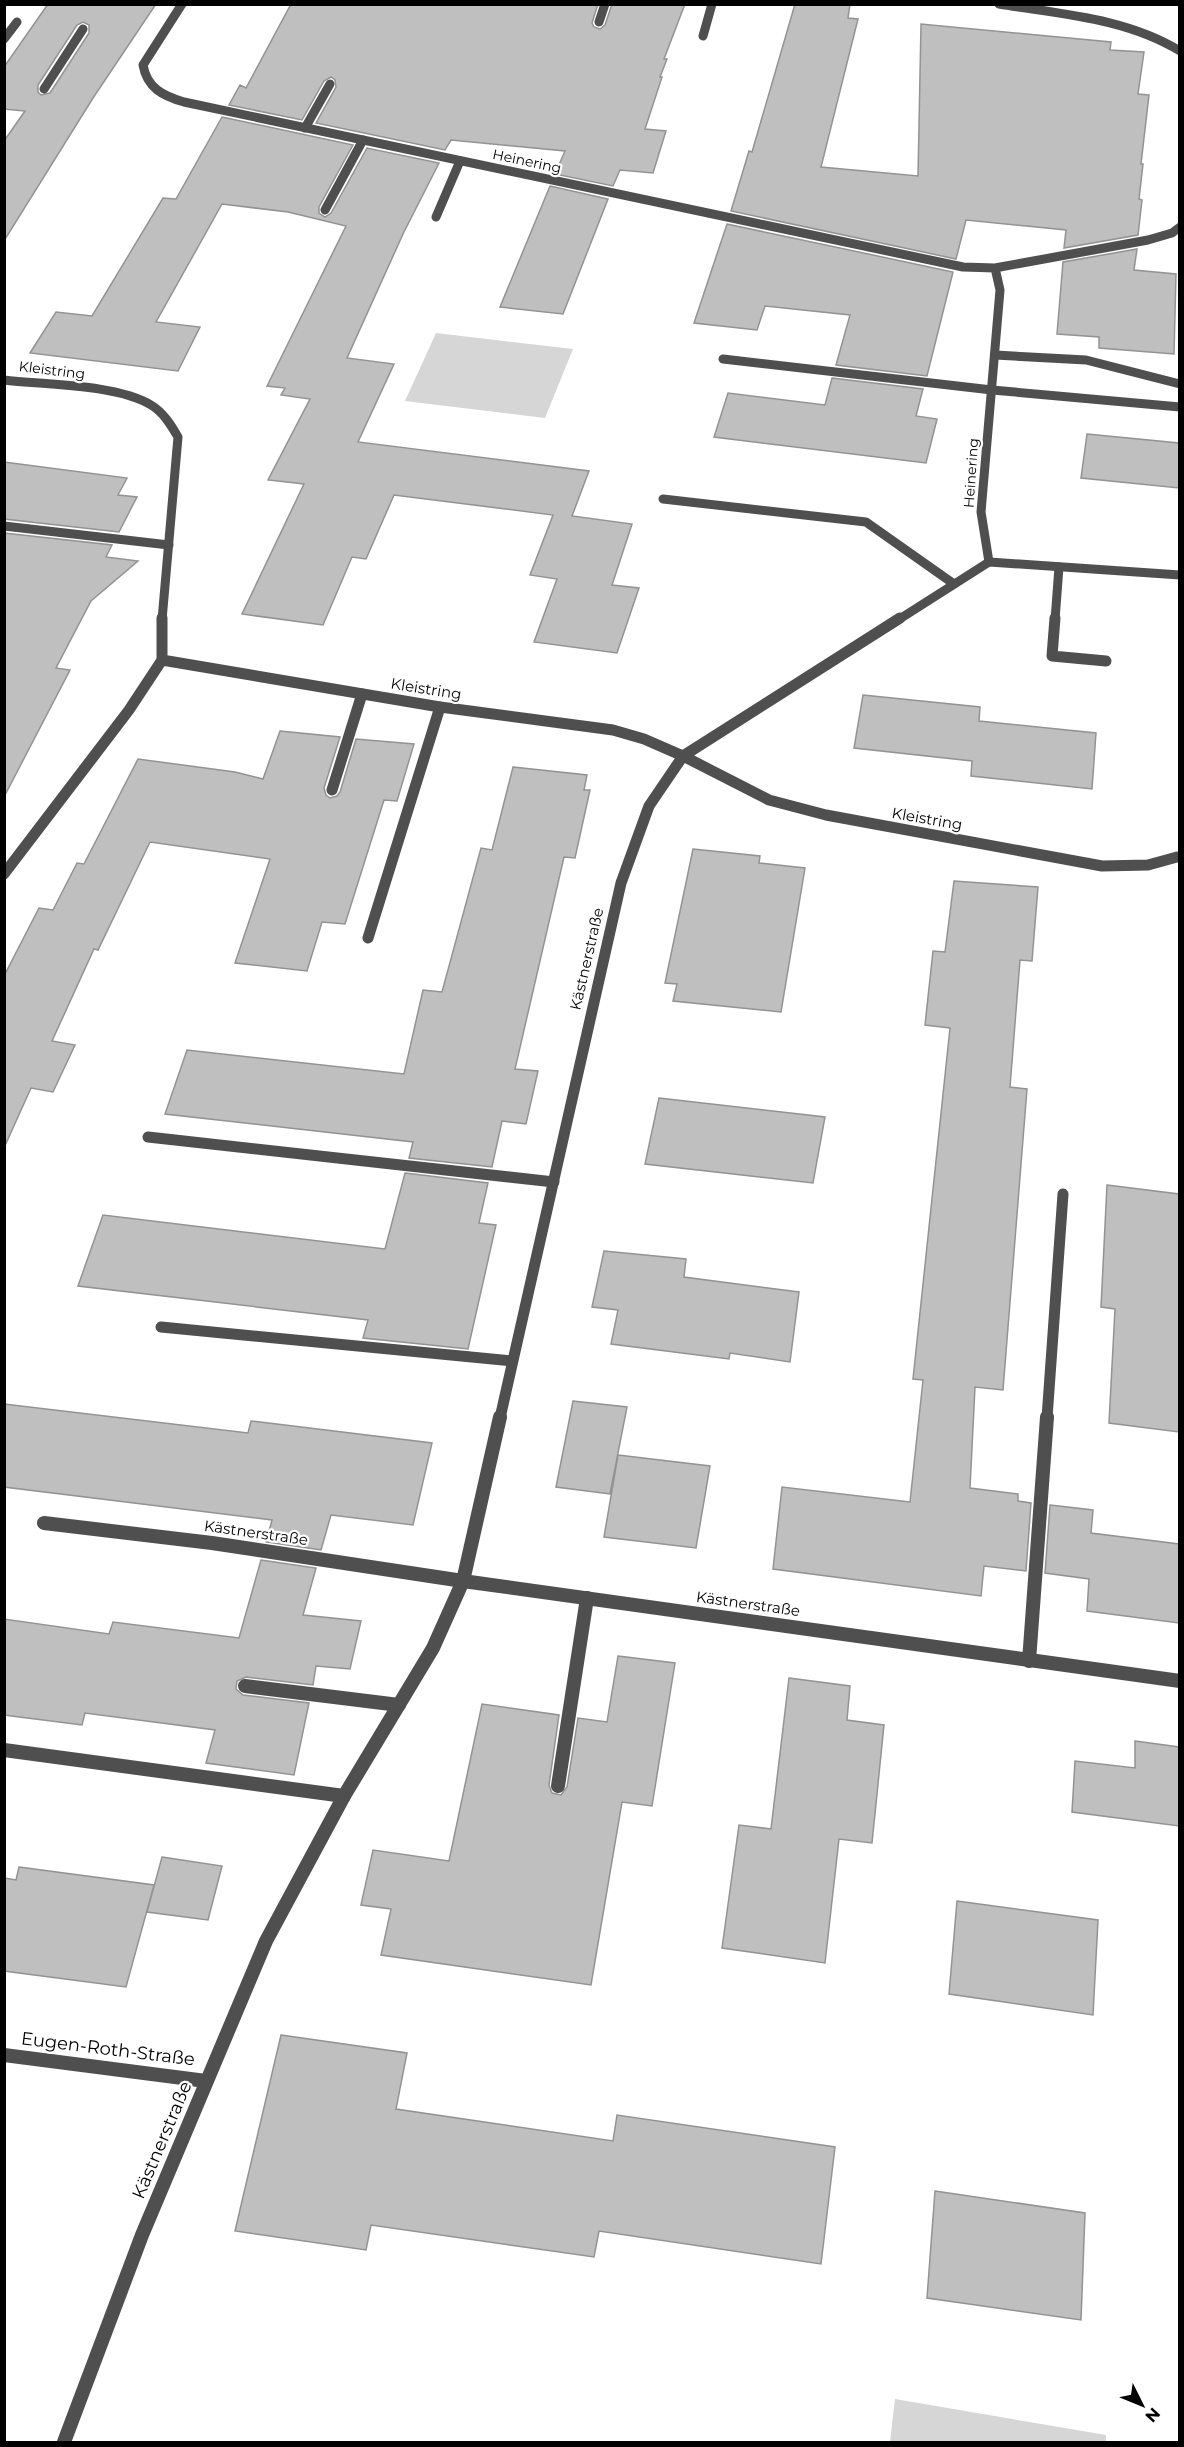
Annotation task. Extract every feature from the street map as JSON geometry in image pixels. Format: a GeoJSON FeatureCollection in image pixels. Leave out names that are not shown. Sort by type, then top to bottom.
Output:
{"type":"FeatureCollection","features":[{"type":"Feature","properties":{"kind":"street","name":"Heinering"},"geometry":{"type":"LineString","coordinates":[[182,4],[143,65],[149,85],[163,95],[192,105],[963,267],[995,268],[1148,240],[1172,233],[1179,227]]}},
{"type":"Feature","properties":{"kind":"street"},"geometry":{"type":"LineString","coordinates":[[599,22],[605,4]]}},
{"type":"Feature","properties":{"kind":"street"},"geometry":{"type":"LineString","coordinates":[[703,36],[712,4]]}},
{"type":"Feature","properties":{"kind":"street"},"geometry":{"type":"LineString","coordinates":[[999,4],[1119,26],[1170,43],[1179,51]]}},
{"type":"Feature","properties":{"kind":"street"},"geometry":{"type":"LineString","coordinates":[[4,39],[17,22]]}},
{"type":"Feature","properties":{"kind":"street"},"geometry":{"type":"LineString","coordinates":[[44,89],[83,29]]}},
{"type":"Feature","properties":{"kind":"street"},"geometry":{"type":"LineString","coordinates":[[1170,43],[1179,42]]}},
{"type":"Feature","properties":{"kind":"street"},"geometry":{"type":"LineString","coordinates":[[305,128],[330,84]]}},
{"type":"Feature","properties":{"kind":"street"},"geometry":{"type":"LineString","coordinates":[[325,210],[363,140]]}},
{"type":"Feature","properties":{"kind":"street"},"geometry":{"type":"LineString","coordinates":[[436,217],[460,161]]}},
{"type":"Feature","properties":{"kind":"street","name":"Heinering"},"geometry":{"type":"LineString","coordinates":[[989,562],[981,512],[1000,290],[995,268]]}},
{"type":"Feature","properties":{"kind":"street"},"geometry":{"type":"LineString","coordinates":[[994,355],[1086,360],[1179,384]]}},
{"type":"Feature","properties":{"kind":"street"},"geometry":{"type":"LineString","coordinates":[[723,359],[992,390],[1179,407]]}},
{"type":"Feature","properties":{"kind":"street","name":"Kleistring"},"geometry":{"type":"LineString","coordinates":[[4,380],[118,394],[149,403],[169,421],[178,437],[162,606],[162,660],[440,707],[612,730],[644,739],[683,756],[769,800],[826,815],[1102,866],[1148,865],[1176,857]]}},
{"type":"Feature","properties":{"kind":"street"},"geometry":{"type":"LineString","coordinates":[[663,499],[866,522],[954,584]]}},
{"type":"Feature","properties":{"kind":"street"},"geometry":{"type":"LineString","coordinates":[[4,526],[169,545]]}},
{"type":"Feature","properties":{"kind":"street"},"geometry":{"type":"LineString","coordinates":[[683,756],[989,562],[1179,575]]}},
{"type":"Feature","properties":{"kind":"street"},"geometry":{"type":"LineString","coordinates":[[1059,567],[1052,656],[1106,661]]}},
{"type":"Feature","properties":{"kind":"street"},"geometry":{"type":"LineString","coordinates":[[4,874],[129,710],[162,660]]}},
{"type":"Feature","properties":{"kind":"street"},"geometry":{"type":"LineString","coordinates":[[332,790],[362,694]]}},
{"type":"Feature","properties":{"kind":"street"},"geometry":{"type":"LineString","coordinates":[[368,938],[440,707]]}},
{"type":"Feature","properties":{"kind":"street","name":"Kästnerstraße"},"geometry":{"type":"LineString","coordinates":[[64,2442],[142,2235],[266,1941],[344,1796],[433,1648],[463,1581],[621,883],[649,806],[683,756]]}},
{"type":"Feature","properties":{"kind":"street"},"geometry":{"type":"LineString","coordinates":[[148,1137],[554,1182]]}},
{"type":"Feature","properties":{"kind":"street"},"geometry":{"type":"LineString","coordinates":[[1029,1661],[1063,1194]]}},
{"type":"Feature","properties":{"kind":"street"},"geometry":{"type":"LineString","coordinates":[[161,1327],[512,1361]]}},
{"type":"Feature","properties":{"kind":"street","name":"Kästnerstraße"},"geometry":{"type":"LineString","coordinates":[[44,1523],[212,1543],[463,1581],[1179,1681]]}},
{"type":"Feature","properties":{"kind":"street"},"geometry":{"type":"LineString","coordinates":[[558,1786],[587,1598]]}},
{"type":"Feature","properties":{"kind":"street"},"geometry":{"type":"LineString","coordinates":[[245,1686],[399,1705]]}},
{"type":"Feature","properties":{"kind":"street"},"geometry":{"type":"LineString","coordinates":[[4,1750],[344,1796]]}},
{"type":"Feature","properties":{"kind":"street","name":"Eugen-Roth-Straße"},"geometry":{"type":"LineString","coordinates":[[4,2055],[206,2081]]}},
{"type":"Feature","properties":{"kind":"shaded area"},"geometry":{"type":"Polygon","coordinates":[[[436,333],[573,349],[545,418],[405,401],[436,333]]]}},
{"type":"Feature","properties":{"kind":"shaded area"},"geometry":{"type":"Polygon","coordinates":[[[895,2399],[1106,2435],[1106,2442],[890,2442],[895,2399]]]}},
{"type":"Feature","properties":{"kind":"building"},"geometry":{"type":"Polygon","coordinates":[[[48,4],[156,4],[93,98],[4,241],[4,141],[25,111],[4,109],[4,67],[48,4]],[[83,22],[77,25],[38,85],[38,92],[41,95],[50,93],[89,33],[89,25],[83,22]]]}},
{"type":"Feature","properties":{"kind":"building"},"geometry":{"type":"Polygon","coordinates":[[[291,4],[598,4],[592,23],[594,27],[600,29],[605,25],[612,4],[685,4],[664,59],[667,59],[645,129],[666,131],[653,173],[620,170],[613,186],[555,174],[565,151],[451,140],[445,150],[316,123],[336,87],[335,80],[331,77],[324,81],[302,120],[229,105],[240,85],[246,88],[291,4]]]}},
{"type":"Feature","properties":{"kind":"building"},"geometry":{"type":"Polygon","coordinates":[[[795,4],[850,4],[848,18],[858,19],[821,167],[918,176],[921,24],[1111,42],[1110,50],[1144,52],[1138,94],[1149,95],[1141,164],[1143,164],[1139,199],[1142,200],[1138,235],[1064,248],[1066,230],[966,220],[956,259],[731,211],[749,151],[752,152],[795,4]]]}},
{"type":"Feature","properties":{"kind":"building"},"geometry":{"type":"Polygon","coordinates":[[[222,117],[353,145],[319,207],[319,213],[325,217],[331,213],[367,148],[439,163],[403,234],[347,358],[394,364],[358,442],[589,471],[572,516],[632,524],[612,585],[639,588],[617,653],[534,642],[557,579],[530,575],[553,515],[394,495],[366,559],[352,557],[323,625],[242,614],[304,484],[268,480],[310,399],[281,395],[285,388],[267,386],[346,226],[288,212],[222,204],[156,322],[200,327],[178,371],[30,353],[56,312],[92,316],[163,198],[176,199],[222,117]]]}},
{"type":"Feature","properties":{"kind":"building"},"geometry":{"type":"Polygon","coordinates":[[[550,186],[608,199],[563,314],[500,307],[550,186]]]}},
{"type":"Feature","properties":{"kind":"building"},"geometry":{"type":"Polygon","coordinates":[[[727,224],[953,272],[927,376],[836,365],[850,315],[765,306],[757,330],[694,323],[727,224]]]}},
{"type":"Feature","properties":{"kind":"building"},"geometry":{"type":"Polygon","coordinates":[[[1137,249],[1134,270],[1176,274],[1174,354],[1099,348],[1099,337],[1057,334],[1063,262],[1137,249]]]}},
{"type":"Feature","properties":{"kind":"building"},"geometry":{"type":"Polygon","coordinates":[[[832,378],[923,389],[916,416],[937,419],[926,463],[714,437],[728,393],[825,405],[832,378]]]}},
{"type":"Feature","properties":{"kind":"building"},"geometry":{"type":"Polygon","coordinates":[[[1087,434],[1179,443],[1179,488],[1081,478],[1087,434]]]}},
{"type":"Feature","properties":{"kind":"building"},"geometry":{"type":"Polygon","coordinates":[[[4,462],[127,478],[118,495],[137,497],[119,532],[4,519],[4,462]]]}},
{"type":"Feature","properties":{"kind":"building"},"geometry":{"type":"Polygon","coordinates":[[[4,533],[112,545],[106,557],[138,561],[91,601],[56,668],[70,670],[4,797],[4,533]]]}},
{"type":"Feature","properties":{"kind":"building"},"geometry":{"type":"Polygon","coordinates":[[[863,695],[980,707],[979,721],[1096,733],[1092,789],[971,776],[972,761],[854,748],[863,695]]]}},
{"type":"Feature","properties":{"kind":"building"},"geometry":{"type":"Polygon","coordinates":[[[280,731],[340,737],[324,788],[326,795],[330,798],[337,796],[340,792],[356,739],[414,744],[397,801],[384,800],[345,924],[322,922],[307,971],[235,963],[270,859],[150,842],[98,950],[94,949],[52,1041],[75,1045],[53,1092],[31,1088],[4,1148],[4,976],[39,908],[53,910],[77,863],[84,864],[138,759],[235,772],[263,779],[280,731]]]}},
{"type":"Feature","properties":{"kind":"building"},"geometry":{"type":"Polygon","coordinates":[[[513,767],[587,775],[584,790],[590,790],[575,858],[564,857],[515,1069],[538,1071],[526,1124],[502,1121],[492,1167],[409,1158],[413,1142],[165,1114],[187,1050],[404,1074],[423,990],[442,992],[481,848],[492,850],[513,767]]]}},
{"type":"Feature","properties":{"kind":"building"},"geometry":{"type":"Polygon","coordinates":[[[693,849],[760,856],[759,863],[805,868],[781,1012],[673,1001],[677,984],[665,983],[693,849]]]}},
{"type":"Feature","properties":{"kind":"building"},"geometry":{"type":"Polygon","coordinates":[[[954,881],[1038,887],[1032,961],[1020,960],[1010,1087],[1027,1089],[1003,1390],[975,1387],[970,1488],[1018,1494],[1018,1501],[1031,1503],[1026,1571],[984,1566],[981,1596],[773,1569],[782,1487],[910,1502],[923,1380],[913,1379],[950,1028],[925,1025],[933,951],[945,952],[954,881]]]}},
{"type":"Feature","properties":{"kind":"building"},"geometry":{"type":"Polygon","coordinates":[[[659,1098],[825,1117],[813,1183],[645,1164],[659,1098]]]}},
{"type":"Feature","properties":{"kind":"building"},"geometry":{"type":"Polygon","coordinates":[[[405,1173],[488,1183],[479,1223],[496,1225],[468,1349],[363,1338],[368,1320],[78,1286],[103,1215],[385,1249],[405,1173]]]}},
{"type":"Feature","properties":{"kind":"building"},"geometry":{"type":"Polygon","coordinates":[[[1107,1185],[1179,1194],[1179,1432],[1109,1423],[1115,1309],[1101,1307],[1107,1185]]]}},
{"type":"Feature","properties":{"kind":"building"},"geometry":{"type":"Polygon","coordinates":[[[604,1251],[686,1259],[684,1277],[799,1292],[790,1362],[730,1353],[729,1359],[611,1344],[618,1310],[592,1307],[604,1251]]]}},
{"type":"Feature","properties":{"kind":"building"},"geometry":{"type":"Polygon","coordinates":[[[573,1401],[627,1407],[610,1494],[556,1487],[573,1401]]]}},
{"type":"Feature","properties":{"kind":"building"},"geometry":{"type":"Polygon","coordinates":[[[4,1404],[248,1433],[251,1421],[432,1443],[413,1525],[331,1515],[321,1550],[266,1542],[272,1520],[4,1487],[4,1404]]]}},
{"type":"Feature","properties":{"kind":"building"},"geometry":{"type":"Polygon","coordinates":[[[618,1455],[710,1466],[696,1548],[604,1537],[618,1455]]]}},
{"type":"Feature","properties":{"kind":"building"},"geometry":{"type":"Polygon","coordinates":[[[1050,1505],[1093,1510],[1091,1533],[1179,1544],[1179,1623],[1087,1611],[1089,1579],[1045,1573],[1050,1505]]]}},
{"type":"Feature","properties":{"kind":"building"},"geometry":{"type":"Polygon","coordinates":[[[261,1560],[316,1568],[303,1615],[361,1621],[350,1669],[316,1666],[313,1685],[246,1677],[237,1681],[236,1689],[243,1695],[309,1703],[294,1775],[206,1763],[215,1730],[85,1713],[82,1725],[4,1715],[4,1619],[109,1634],[113,1622],[239,1638],[261,1560]]]}},
{"type":"Feature","properties":{"kind":"building"},"geometry":{"type":"Polygon","coordinates":[[[618,1656],[675,1663],[652,1806],[622,1802],[591,1985],[381,1955],[391,1909],[361,1905],[373,1850],[449,1861],[482,1704],[559,1715],[549,1785],[552,1793],[561,1795],[567,1787],[578,1718],[607,1722],[618,1656]]]}},
{"type":"Feature","properties":{"kind":"building"},"geometry":{"type":"Polygon","coordinates":[[[789,1678],[850,1686],[847,1720],[884,1725],[872,1843],[839,1839],[825,1963],[722,1948],[739,1825],[771,1829],[789,1678]]]}},
{"type":"Feature","properties":{"kind":"building"},"geometry":{"type":"Polygon","coordinates":[[[1135,1741],[1179,1747],[1179,1826],[1072,1812],[1075,1761],[1135,1768],[1135,1741]]]}},
{"type":"Feature","properties":{"kind":"building"},"geometry":{"type":"Polygon","coordinates":[[[162,1857],[222,1866],[208,1920],[147,1912],[162,1857]]]}},
{"type":"Feature","properties":{"kind":"building"},"geometry":{"type":"Polygon","coordinates":[[[19,1867],[154,1885],[126,1987],[4,1971],[4,1878],[16,1880],[19,1867]]]}},
{"type":"Feature","properties":{"kind":"building"},"geometry":{"type":"Polygon","coordinates":[[[957,1901],[1098,1920],[1093,2015],[949,1994],[957,1901]]]}},
{"type":"Feature","properties":{"kind":"building"},"geometry":{"type":"Polygon","coordinates":[[[281,2035],[407,2053],[396,2109],[613,2141],[617,2115],[835,2147],[821,2264],[599,2231],[594,2257],[371,2225],[366,2250],[235,2231],[281,2035]]]}},
{"type":"Feature","properties":{"kind":"building"},"geometry":{"type":"Polygon","coordinates":[[[935,2191],[1085,2213],[1081,2320],[927,2298],[935,2191]]]}}]}
